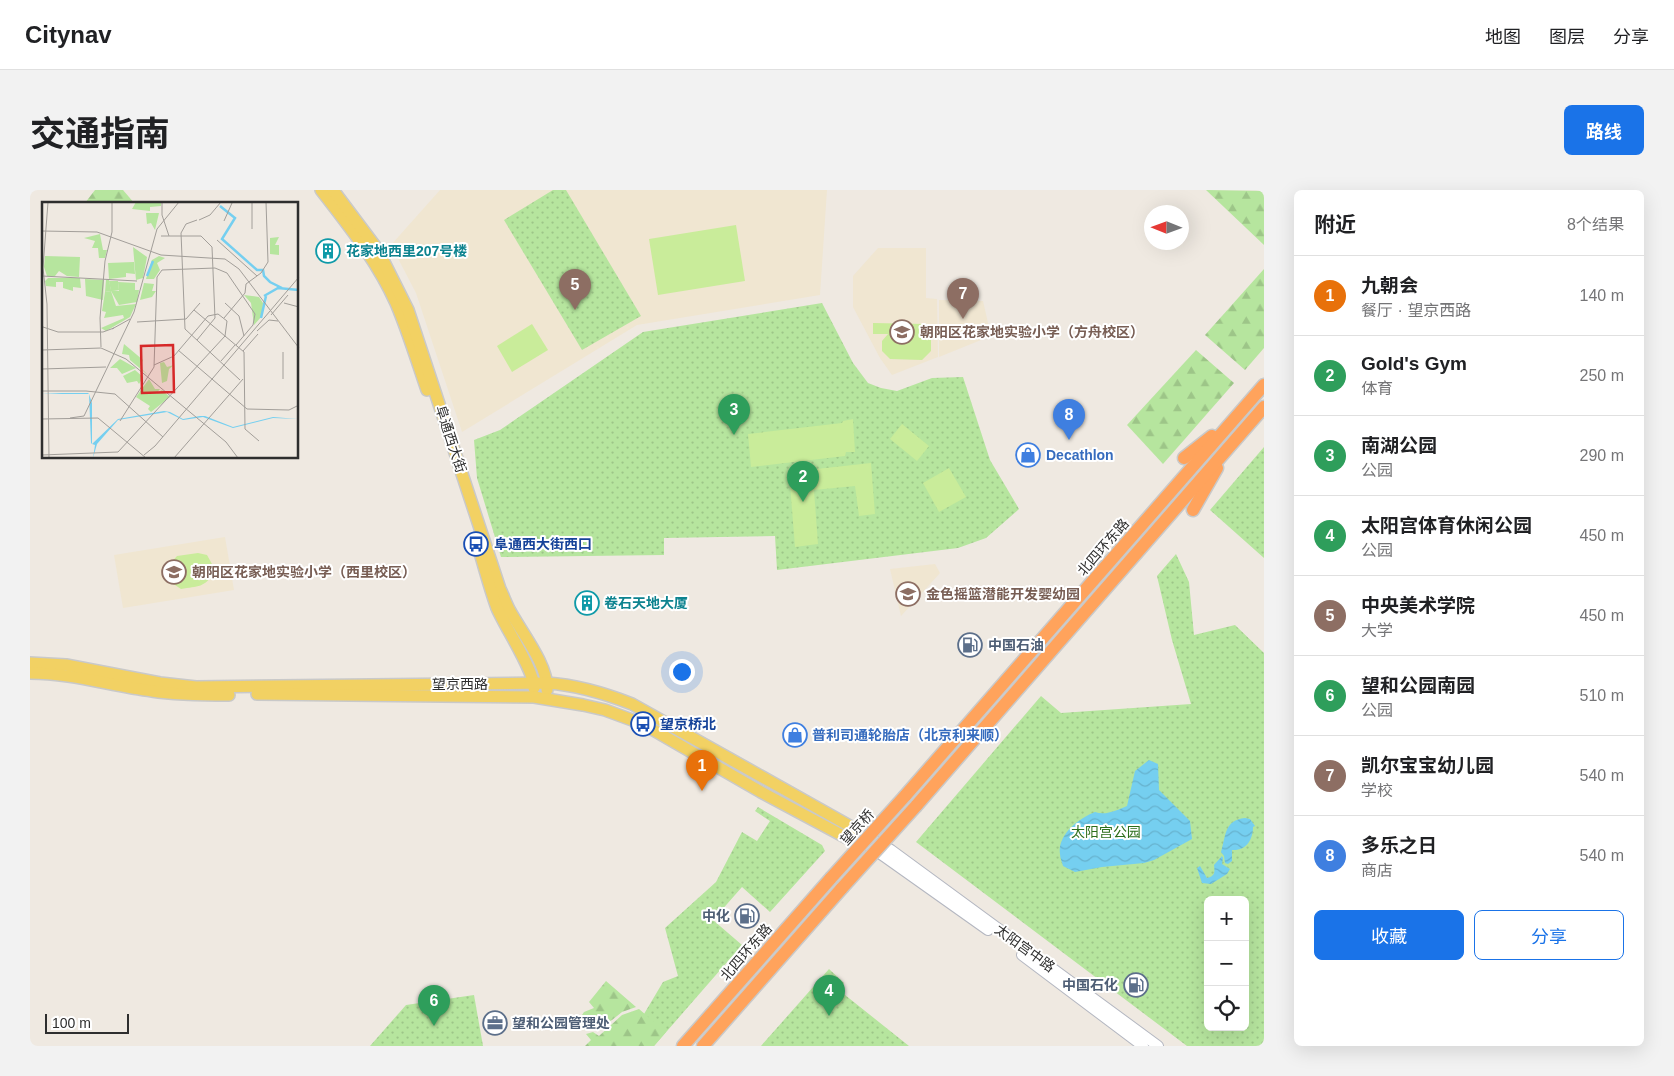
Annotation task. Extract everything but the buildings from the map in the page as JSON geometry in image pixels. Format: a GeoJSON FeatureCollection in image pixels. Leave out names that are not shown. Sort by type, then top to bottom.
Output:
{"type":"FeatureCollection","features":[{"type":"Feature","properties":{"kind":"highway","name":"北四环东路"},"geometry":{"type":"LineString","coordinates":[[904,796],[1264,385]]}},
{"type":"Feature","properties":{"kind":"highway","name":"北四环东路"},"geometry":{"type":"LineString","coordinates":[[703,1046],[916,806],[1264,407]]}},
{"type":"Feature","properties":{"kind":"highway"},"geometry":{"type":"LineString","coordinates":[[1184,458],[1238,416]]}},
{"type":"Feature","properties":{"kind":"highway"},"geometry":{"type":"LineString","coordinates":[[1193,510],[1231,444]]}},
{"type":"Feature","properties":{"kind":"highway","name":"望京桥"},"geometry":{"type":"LineString","coordinates":[[831,878],[904,796]]}},
{"type":"Feature","properties":{"kind":"highway","name":"北四环东路"},"geometry":{"type":"LineString","coordinates":[[684,1046],[831,878]]}},
{"type":"Feature","properties":{"kind":"main road","name":"阜通西大街"},"geometry":{"type":"LineString","coordinates":[[321,190],[372,260],[395,302],[411,343],[498,610],[534,683],[534,697]]}},
{"type":"Feature","properties":{"kind":"main road","name":"阜通西大街"},"geometry":{"type":"LineString","coordinates":[[333,190],[378,250],[408,310],[500,590],[541,665],[548,683],[547,698]]}},
{"type":"Feature","properties":{"kind":"main road","name":"望京西路"},"geometry":{"type":"LineString","coordinates":[[30,663],[66,665],[153,682],[196,687],[534,683],[582,687],[632,704],[853,834]]}},
{"type":"Feature","properties":{"kind":"main road","name":"望京西路"},"geometry":{"type":"LineString","coordinates":[[30,673],[66,675],[152,691],[203,695],[547,698],[605,710],[643,724],[778,801],[853,834]]}},
{"type":"Feature","properties":{"kind":"main road"},"geometry":{"type":"LineString","coordinates":[[853,834],[869,846],[888,854]]}},
{"type":"Feature","properties":{"kind":"main road","name":"太阳宫中路"},"geometry":{"type":"LineString","coordinates":[[888,854],[1143,1046]]}},
{"type":"Feature","properties":{"kind":"main road","name":"太阳宫中路"},"geometry":{"type":"LineString","coordinates":[[888,854],[1158,1046]]}},
{"type":"Feature","properties":{"kind":"shaded area"},"geometry":{"type":"Polygon","coordinates":[[[440,190],[827,190],[820,295],[637,325],[462,432],[416,293],[391,245],[440,190]]]}},
{"type":"Feature","properties":{"kind":"shaded area","name":"朝阳区花家地实验小学（方舟校区）"},"geometry":{"type":"Polygon","coordinates":[[[878,248],[926,248],[926,298],[937,299],[938,357],[892,375],[880,358],[853,307],[853,276],[878,248]]]}},
{"type":"Feature","properties":{"kind":"shaded area"},"geometry":{"type":"Polygon","coordinates":[[[939,300],[983,301],[991,336],[939,357],[939,300]]]}},
{"type":"Feature","properties":{"kind":"shaded area","name":"朝阳区花家地实验小学（西里校区）"},"geometry":{"type":"Polygon","coordinates":[[[225,537],[234,590],[123,608],[114,555],[225,537]]]}},
{"type":"Feature","properties":{"kind":"shaded area","name":"金色摇篮潜能开发婴幼园"},"geometry":{"type":"Polygon","coordinates":[[[935,564],[940,573],[901,616],[890,569],[935,564]]]}},
{"type":"Feature","properties":{"kind":"green space"},"geometry":{"type":"Polygon","coordinates":[[[95,190],[123,190],[133,202],[86,202],[95,190]]]}},
{"type":"Feature","properties":{"kind":"green space"},"geometry":{"type":"Polygon","coordinates":[[[553,190],[566,190],[641,316],[582,350],[504,220],[553,190]]]}},
{"type":"Feature","properties":{"kind":"green space"},"geometry":{"type":"Polygon","coordinates":[[[1206,190],[1264,191],[1264,245],[1206,190]]]}},
{"type":"Feature","properties":{"kind":"green space"},"geometry":{"type":"Polygon","coordinates":[[[736,225],[745,281],[658,295],[649,239],[736,225]]]}},
{"type":"Feature","properties":{"kind":"green space"},"geometry":{"type":"Polygon","coordinates":[[[1264,269],[1264,348],[1245,370],[1205,335],[1264,269]]]}},
{"type":"Feature","properties":{"kind":"green space"},"geometry":{"type":"Polygon","coordinates":[[[822,303],[853,363],[868,383],[897,391],[932,378],[963,377],[990,460],[1019,509],[986,538],[958,548],[777,570],[775,536],[664,538],[664,555],[501,557],[477,478],[474,440],[500,430],[643,332],[822,303]]]}},
{"type":"Feature","properties":{"kind":"green space"},"geometry":{"type":"Polygon","coordinates":[[[873,323],[925,324],[925,335],[931,340],[931,351],[922,360],[890,359],[882,351],[882,341],[888,334],[873,334],[873,323]]]}},
{"type":"Feature","properties":{"kind":"green space"},"geometry":{"type":"Polygon","coordinates":[[[532,324],[548,350],[512,372],[497,346],[532,324]]]}},
{"type":"Feature","properties":{"kind":"green space"},"geometry":{"type":"Polygon","coordinates":[[[1196,350],[1234,383],[1163,464],[1127,425],[1196,350]]]}},
{"type":"Feature","properties":{"kind":"green space"},"geometry":{"type":"Polygon","coordinates":[[[853,419],[855,452],[846,452],[845,456],[751,467],[748,434],[842,423],[843,421],[853,419]]]}},
{"type":"Feature","properties":{"kind":"green space"},"geometry":{"type":"Polygon","coordinates":[[[902,424],[929,446],[917,461],[890,439],[902,424]]]}},
{"type":"Feature","properties":{"kind":"green space"},"geometry":{"type":"Polygon","coordinates":[[[1264,447],[1264,558],[1210,510],[1264,447]]]}},
{"type":"Feature","properties":{"kind":"green space"},"geometry":{"type":"Polygon","coordinates":[[[871,463],[875,514],[859,516],[855,486],[814,490],[818,544],[795,547],[789,472],[871,463]]]}},
{"type":"Feature","properties":{"kind":"green space"},"geometry":{"type":"Polygon","coordinates":[[[949,468],[966,497],[939,512],[923,483],[949,468]]]}},
{"type":"Feature","properties":{"kind":"green space"},"geometry":{"type":"Polygon","coordinates":[[[198,553],[207,555],[214,572],[204,584],[181,589],[172,583],[167,574],[169,565],[177,556],[198,553]]]}},
{"type":"Feature","properties":{"kind":"green space","name":"太阳宫公园"},"geometry":{"type":"Polygon","coordinates":[[[1176,554],[1189,582],[1194,635],[1235,625],[1264,653],[1264,1046],[1187,1046],[916,842],[1041,696],[1061,713],[1191,704],[1172,640],[1157,576],[1176,554]]]}},
{"type":"Feature","properties":{"kind":"green space"},"geometry":{"type":"Polygon","coordinates":[[[758,807],[822,845],[825,851],[770,912],[742,887],[713,920],[742,945],[654,1046],[610,1046],[644,1014],[663,982],[678,976],[665,928],[716,882],[742,832],[757,841],[770,821],[755,811],[758,807]]]}},
{"type":"Feature","properties":{"kind":"green space"},"geometry":{"type":"Polygon","coordinates":[[[829,969],[844,983],[840,991],[909,1046],[761,1046],[829,969]]]}},
{"type":"Feature","properties":{"kind":"green space"},"geometry":{"type":"Polygon","coordinates":[[[606,981],[636,1007],[622,1012],[606,1023],[599,1017],[591,1030],[583,1030],[576,1024],[584,1012],[594,1008],[589,1002],[606,981]]]}},
{"type":"Feature","properties":{"kind":"green space"},"geometry":{"type":"Polygon","coordinates":[[[474,995],[483,1046],[370,1046],[406,1005],[474,995]]]}},
{"type":"Feature","properties":{"kind":"green space"},"geometry":{"type":"Polygon","coordinates":[[[639,1009],[666,1032],[654,1046],[585,1046],[591,1040],[586,1034],[593,1032],[599,1036],[622,1015],[639,1009]]]}},
{"type":"Feature","properties":{"kind":"water"},"geometry":{"type":"Polygon","coordinates":[[[1149,760],[1158,764],[1159,790],[1190,821],[1192,839],[1154,860],[1144,863],[1075,872],[1063,866],[1060,847],[1070,828],[1082,818],[1095,812],[1111,812],[1127,806],[1135,771],[1149,760]]]}},
{"type":"Feature","properties":{"kind":"water"},"geometry":{"type":"Polygon","coordinates":[[[1238,819],[1250,819],[1255,826],[1253,827],[1252,836],[1245,847],[1232,850],[1232,861],[1228,864],[1225,863],[1221,852],[1229,825],[1238,819]]]}},
{"type":"Feature","properties":{"kind":"water"},"geometry":{"type":"Polygon","coordinates":[[[1222,856],[1222,864],[1230,869],[1227,874],[1211,884],[1202,883],[1197,868],[1200,866],[1207,878],[1212,876],[1214,865],[1222,856]]]}},
{"type":"Feature","properties":{"kind":"place","name":"花家地西里207号楼"},"geometry":{"type":"Point","coordinates":[328,251]}},
{"type":"Feature","properties":{"kind":"place","name":"中央美术学院"},"geometry":{"type":"Point","coordinates":[575,310]}},
{"type":"Feature","properties":{"kind":"place","name":"凯尔宝宝幼儿园"},"geometry":{"type":"Point","coordinates":[963,319]}},
{"type":"Feature","properties":{"kind":"place","name":"朝阳区花家地实验小学（方舟校区）"},"geometry":{"type":"Point","coordinates":[902,332]}},
{"type":"Feature","properties":{"kind":"place","name":"南湖公园"},"geometry":{"type":"Point","coordinates":[734,435]}},
{"type":"Feature","properties":{"kind":"place","name":"多乐之日"},"geometry":{"type":"Point","coordinates":[1069,440]}},
{"type":"Feature","properties":{"kind":"place","name":"Decathlon"},"geometry":{"type":"Point","coordinates":[1028,455]}},
{"type":"Feature","properties":{"kind":"place","name":"Gold's Gym"},"geometry":{"type":"Point","coordinates":[803,502]}},
{"type":"Feature","properties":{"kind":"place","name":"阜通西大街西口"},"geometry":{"type":"Point","coordinates":[476,544]}},
{"type":"Feature","properties":{"kind":"place","name":"朝阳区花家地实验小学（西里校区）"},"geometry":{"type":"Point","coordinates":[174,572]}},
{"type":"Feature","properties":{"kind":"place","name":"金色摇篮潜能开发婴幼园"},"geometry":{"type":"Point","coordinates":[908,594]}},
{"type":"Feature","properties":{"kind":"place","name":"卷石天地大厦"},"geometry":{"type":"Point","coordinates":[587,603]}},
{"type":"Feature","properties":{"kind":"place","name":"中国石油"},"geometry":{"type":"Point","coordinates":[970,645]}},
{"type":"Feature","properties":{"kind":"place","name":"望京桥北"},"geometry":{"type":"Point","coordinates":[643,724]}},
{"type":"Feature","properties":{"kind":"place","name":"普利司通轮胎店（北京利来顺）"},"geometry":{"type":"Point","coordinates":[795,735]}},
{"type":"Feature","properties":{"kind":"place","name":"九朝会"},"geometry":{"type":"Point","coordinates":[702,791]}},
{"type":"Feature","properties":{"kind":"place","name":"中化"},"geometry":{"type":"Point","coordinates":[747,916]}},
{"type":"Feature","properties":{"kind":"place","name":"中国石化"},"geometry":{"type":"Point","coordinates":[1136,985]}},
{"type":"Feature","properties":{"kind":"place","name":"太阳宫体育休闲公园"},"geometry":{"type":"Point","coordinates":[829,1016]}},
{"type":"Feature","properties":{"kind":"place","name":"望和公园管理处"},"geometry":{"type":"Point","coordinates":[495,1023]}},
{"type":"Feature","properties":{"kind":"place","name":"望和公园南园"},"geometry":{"type":"Point","coordinates":[434,1026]}}]}
